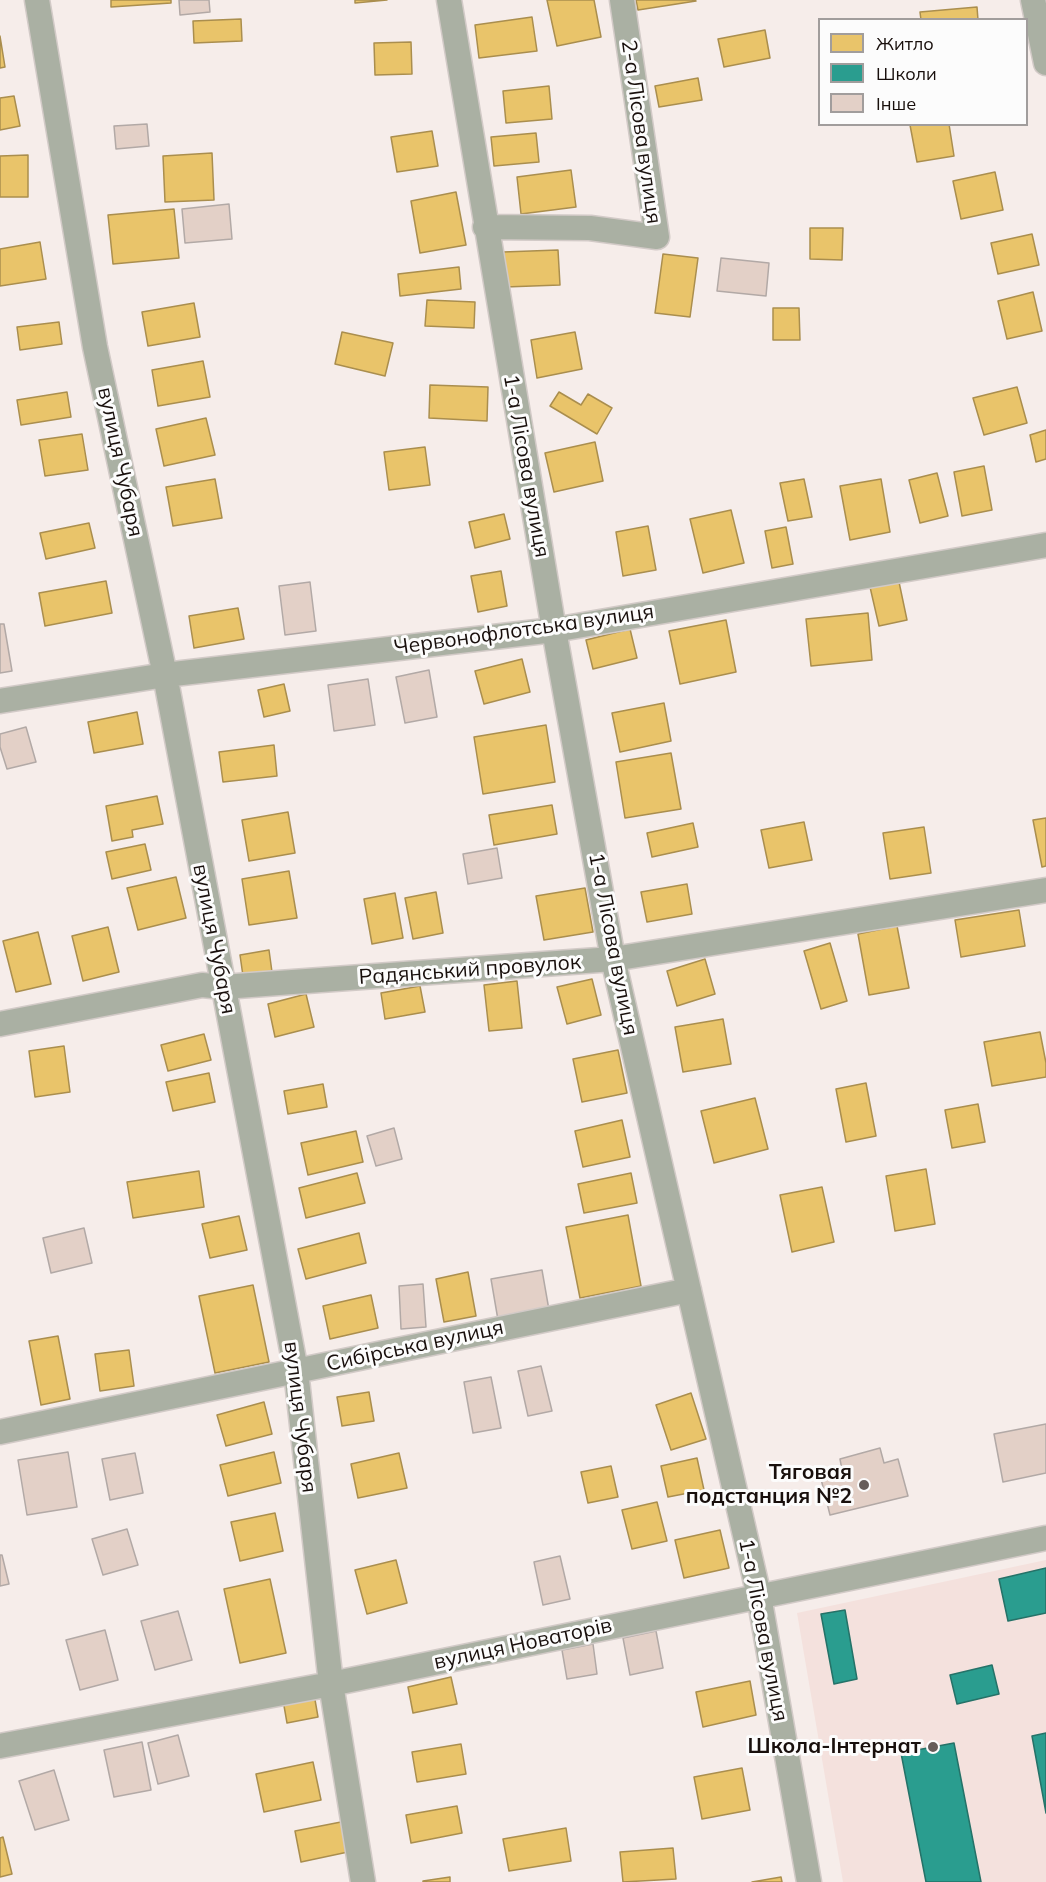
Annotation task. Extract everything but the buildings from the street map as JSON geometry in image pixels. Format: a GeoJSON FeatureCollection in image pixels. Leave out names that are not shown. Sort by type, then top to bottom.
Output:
{"type":"FeatureCollection","features":[{"type":"Feature","properties":{"kind":"street","name":"вулиця Чубаря"},"geometry":{"type":"LineString","coordinates":[[37,0],[95,346],[165,675],[296,1371],[331,1684],[363,1882]]}},
{"type":"Feature","properties":{"kind":"street","name":"1-а Лісова вулиця"},"geometry":{"type":"LineString","coordinates":[[448,0],[554,630],[613,960],[759,1596],[810,1882]]}},
{"type":"Feature","properties":{"kind":"street","name":"2-а Лісова вулиця"},"geometry":{"type":"LineString","coordinates":[[485,227],[590,228],[657,237],[622,0]]}},
{"type":"Feature","properties":{"kind":"street"},"geometry":{"type":"LineString","coordinates":[[1033,0],[1046,63]]}},
{"type":"Feature","properties":{"kind":"street","name":"Червонофлотська вулиця"},"geometry":{"type":"LineString","coordinates":[[0,700],[165,675],[554,630],[1046,545]]}},
{"type":"Feature","properties":{"kind":"street","name":"Радянський провулок"},"geometry":{"type":"LineString","coordinates":[[0,1024],[202,985],[223,987],[613,960],[1046,890]]}},
{"type":"Feature","properties":{"kind":"street","name":"Сибірська вулиця"},"geometry":{"type":"LineString","coordinates":[[0,1432],[689,1290]]}},
{"type":"Feature","properties":{"kind":"street","name":"вулиця Новаторів"},"geometry":{"type":"LineString","coordinates":[[0,1746],[331,1684],[1046,1538]]}},
{"type":"Feature","properties":{"kind":"shaded area","name":"Школа-Інтернат"},"geometry":{"type":"Polygon","coordinates":[[[1046,1560],[1046,1882],[843,1882],[797,1613],[1046,1560]]]}},
{"type":"Feature","properties":{"kind":"place","name":"Тяговая подстанция №2"},"geometry":{"type":"Point","coordinates":[864,1485]}},
{"type":"Feature","properties":{"kind":"place","name":"Школа-Інтернат"},"geometry":{"type":"Point","coordinates":[933,1747]}}]}
